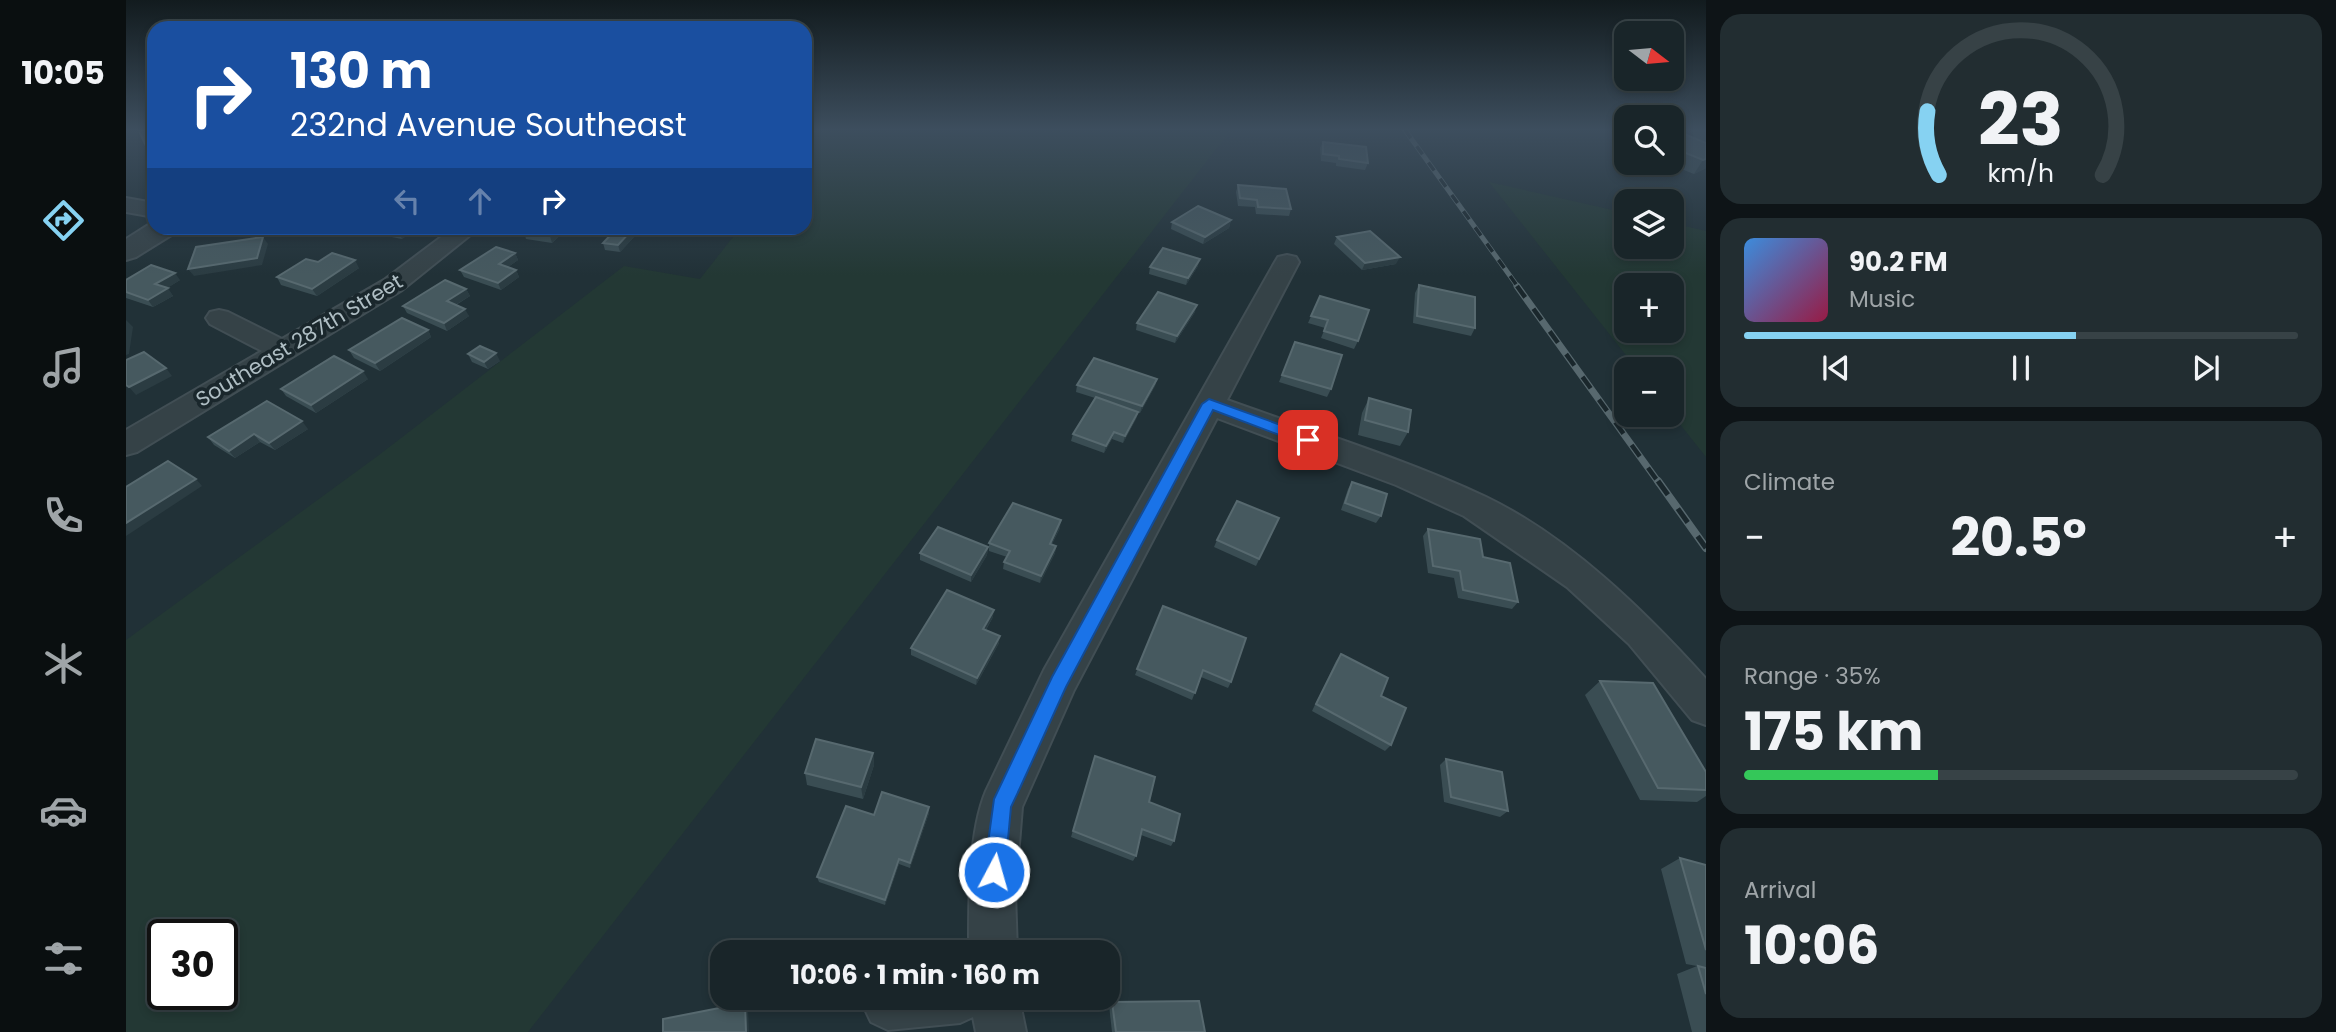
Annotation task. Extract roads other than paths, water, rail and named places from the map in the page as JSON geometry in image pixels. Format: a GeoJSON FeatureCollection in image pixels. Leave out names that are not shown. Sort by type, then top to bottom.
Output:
{"type":"FeatureCollection","features":[{"type":"Feature","properties":{"kind":"street"},"geometry":{"type":"LineString","coordinates":[[126,205],[147,209]]}},
{"type":"Feature","properties":{"kind":"street"},"geometry":{"type":"LineString","coordinates":[[126,251],[152,235]]}},
{"type":"Feature","properties":{"kind":"street","name":"Southeast 287th Street"},"geometry":{"type":"LineString","coordinates":[[126,444],[393,285],[458,235]]}},
{"type":"Feature","properties":{"kind":"street"},"geometry":{"type":"LineString","coordinates":[[993,940],[992,893],[1001,806],[1058,682],[1287,262]]}},
{"type":"Feature","properties":{"kind":"street"},"geometry":{"type":"LineString","coordinates":[[219,318],[283,350]]}},
{"type":"Feature","properties":{"kind":"street"},"geometry":{"type":"LineString","coordinates":[[1209,404],[1408,477],[1476,507],[1580,577],[1642,632],[1706,707]]}},
{"type":"Feature","properties":{"kind":"street"},"geometry":{"type":"LineString","coordinates":[[997,1010],[1001,1032]]}},
{"type":"Feature","properties":{"kind":"railway"},"geometry":{"type":"LineString","coordinates":[[1440,178],[1518,287]]}},
{"type":"Feature","properties":{"kind":"railway"},"geometry":{"type":"LineString","coordinates":[[1517,286],[1659,483]]}},
{"type":"Feature","properties":{"kind":"railway"},"geometry":{"type":"LineString","coordinates":[[1658,481],[1706,548]]}}]}
